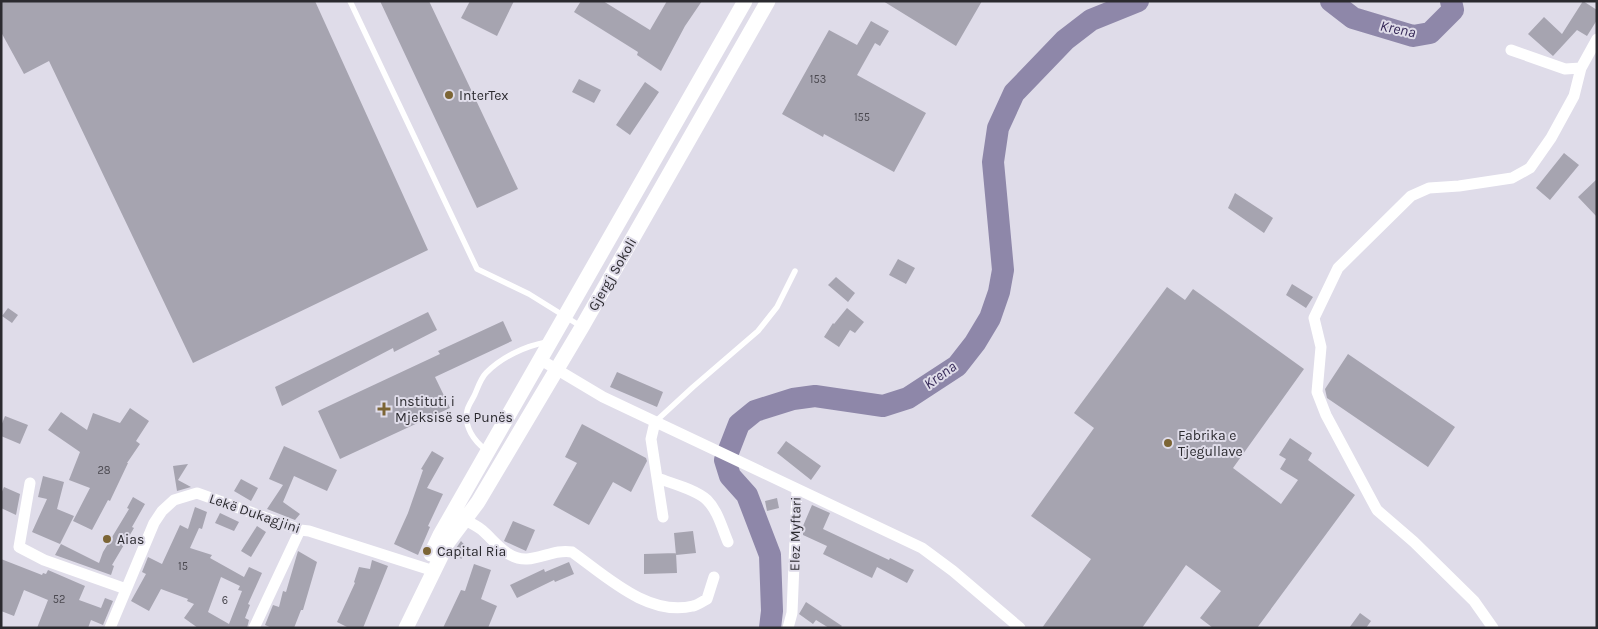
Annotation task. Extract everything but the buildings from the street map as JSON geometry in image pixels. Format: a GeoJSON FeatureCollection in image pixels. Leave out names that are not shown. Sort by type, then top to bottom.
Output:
{"type":"FeatureCollection","features":[{"type":"Feature","properties":{"kind":"main road","name":"Gjergj Sokoli"},"geometry":{"type":"LineString","coordinates":[[444,538],[488,452],[745,1]]}},
{"type":"Feature","properties":{"kind":"main road","name":"Gjergj Sokoli"},"geometry":{"type":"LineString","coordinates":[[444,538],[465,520],[478,502],[582,327],[768,1]]}},
{"type":"Feature","properties":{"kind":"main road"},"geometry":{"type":"LineString","coordinates":[[396,628],[444,538]]}},
{"type":"Feature","properties":{"kind":"main road"},"geometry":{"type":"LineString","coordinates":[[406,628],[429,569]]}},
{"type":"Feature","properties":{"kind":"street"},"geometry":{"type":"LineString","coordinates":[[1493,628],[1474,601],[1414,542],[1377,510],[1326,415],[1317,392],[1321,347],[1314,318],[1338,268],[1411,196],[1429,188],[1459,186],[1512,178],[1530,168],[1551,138],[1574,96],[1581,68],[1597,40]]}},
{"type":"Feature","properties":{"kind":"street"},"geometry":{"type":"LineString","coordinates":[[1511,50],[1565,69],[1581,68]]}},
{"type":"Feature","properties":{"kind":"street"},"geometry":{"type":"LineString","coordinates":[[540,360],[602,397],[655,422],[651,438],[663,517]]}},
{"type":"Feature","properties":{"kind":"street","name":"Elez Myftari"},"geometry":{"type":"LineString","coordinates":[[655,422],[797,490],[796,566],[792,613],[788,628]]}},
{"type":"Feature","properties":{"kind":"street"},"geometry":{"type":"LineString","coordinates":[[657,478],[706,499],[715,511],[728,542]]}},
{"type":"Feature","properties":{"kind":"street"},"geometry":{"type":"LineString","coordinates":[[30,483],[19,547],[44,560],[126,590]]}},
{"type":"Feature","properties":{"kind":"street"},"geometry":{"type":"LineString","coordinates":[[797,490],[922,548],[953,571],[1020,628]]}},
{"type":"Feature","properties":{"kind":"street","name":"Lekë Dukagjini"},"geometry":{"type":"LineString","coordinates":[[110,628],[154,523],[174,500],[197,494],[300,530],[309,531],[429,569]]}},
{"type":"Feature","properties":{"kind":"street"},"geometry":{"type":"LineString","coordinates":[[465,520],[481,529],[500,548],[517,557],[526,559],[563,550],[572,552],[638,598],[666,607],[694,606],[707,599],[714,577]]}},
{"type":"Feature","properties":{"kind":"street"},"geometry":{"type":"LineString","coordinates":[[254,628],[300,530]]}},
{"type":"Feature","properties":{"kind":"lane"},"geometry":{"type":"LineString","coordinates":[[350,1],[477,269],[529,294],[582,327]]}},
{"type":"Feature","properties":{"kind":"lane"},"geometry":{"type":"LineString","coordinates":[[655,422],[758,331],[777,307],[795,271]]}},
{"type":"Feature","properties":{"kind":"lane"},"geometry":{"type":"LineString","coordinates":[[488,452],[479,445],[467,424],[467,410],[484,375],[501,361],[530,345],[551,341]]}},
{"type":"Feature","properties":{"kind":"waterway","name":"Krena"},"geometry":{"type":"LineString","coordinates":[[770,628],[772,611],[770,555],[747,495],[730,476],[725,460],[739,424],[755,411],[793,399],[815,396],[883,406],[908,398],[957,366],[975,343],[990,318],[999,292],[1003,270],[993,162],[998,128],[1014,93],[1065,40],[1091,20],[1138,1]]}},
{"type":"Feature","properties":{"kind":"waterway","name":"Krena"},"geometry":{"type":"LineString","coordinates":[[1331,1],[1353,18],[1413,36],[1430,33],[1453,10],[1451,1]]}},
{"type":"Feature","properties":{"kind":"place","name":"InterTex"},"geometry":{"type":"Point","coordinates":[449,95]}},
{"type":"Feature","properties":{"kind":"place","name":"Instituti i Mjeksisë se Punës"},"geometry":{"type":"Point","coordinates":[384,409]}},
{"type":"Feature","properties":{"kind":"place","name":"Fabrika e Tjegullave"},"geometry":{"type":"Point","coordinates":[1168,443]}},
{"type":"Feature","properties":{"kind":"place","name":"Aias"},"geometry":{"type":"Point","coordinates":[107,539]}},
{"type":"Feature","properties":{"kind":"place","name":"Capital Ria"},"geometry":{"type":"Point","coordinates":[427,551]}}]}
